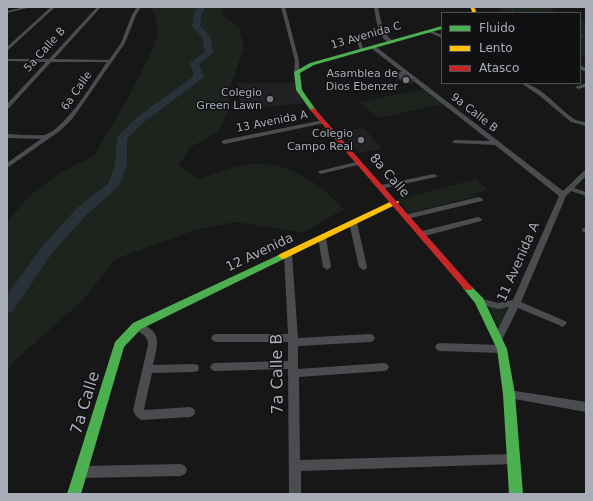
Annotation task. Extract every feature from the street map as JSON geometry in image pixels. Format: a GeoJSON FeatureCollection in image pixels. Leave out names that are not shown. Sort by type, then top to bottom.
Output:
{"type":"FeatureCollection","features":[{"type":"Feature","properties":{"kind":"street"},"geometry":{"type":"LineString","coordinates":[[7,12],[30,7]]}},
{"type":"Feature","properties":{"kind":"street"},"geometry":{"type":"LineString","coordinates":[[7,50],[54,7]]}},
{"type":"Feature","properties":{"kind":"street","name":"5a Calle B"},"geometry":{"type":"LineString","coordinates":[[7,107],[99,7]]}},
{"type":"Feature","properties":{"kind":"street","name":"6a Calle"},"geometry":{"type":"LineString","coordinates":[[7,166],[59,129],[71,117],[122,44],[134,15],[139,7]]}},
{"type":"Feature","properties":{"kind":"street","name":"8a Calle"},"geometry":{"type":"LineString","coordinates":[[283,7],[297,61],[299,90],[306,103],[395,203],[479,301],[498,339],[502,349],[509,394],[516,494]]}},
{"type":"Feature","properties":{"kind":"street"},"geometry":{"type":"LineString","coordinates":[[376,7],[382,33],[385,38],[391,42]]}},
{"type":"Feature","properties":{"kind":"street","name":"13 Avenida C"},"geometry":{"type":"LineString","coordinates":[[297,72],[312,64],[441,27]]}},
{"type":"Feature","properties":{"kind":"street"},"geometry":{"type":"LineString","coordinates":[[430,31],[441,36]]}},
{"type":"Feature","properties":{"kind":"street"},"geometry":{"type":"LineString","coordinates":[[357,36],[362,50]]}},
{"type":"Feature","properties":{"kind":"street","name":"9a Calle B"},"geometry":{"type":"LineString","coordinates":[[373,47],[564,194]]}},
{"type":"Feature","properties":{"kind":"street"},"geometry":{"type":"LineString","coordinates":[[7,60],[109,61]]}},
{"type":"Feature","properties":{"kind":"street"},"geometry":{"type":"LineString","coordinates":[[297,61],[312,64]]}},
{"type":"Feature","properties":{"kind":"street"},"geometry":{"type":"LineString","coordinates":[[526,84],[542,95],[573,121],[584,124]]}},
{"type":"Feature","properties":{"kind":"street"},"geometry":{"type":"LineString","coordinates":[[578,87],[586,85]]}},
{"type":"Feature","properties":{"kind":"street","name":"13 Avenida A"},"geometry":{"type":"LineString","coordinates":[[224,142],[324,122]]}},
{"type":"Feature","properties":{"kind":"street"},"geometry":{"type":"LineString","coordinates":[[7,136],[48,137]]}},
{"type":"Feature","properties":{"kind":"street"},"geometry":{"type":"LineString","coordinates":[[454,142],[496,143]]}},
{"type":"Feature","properties":{"kind":"street"},"geometry":{"type":"LineString","coordinates":[[321,172],[360,163]]}},
{"type":"Feature","properties":{"kind":"street","name":"11 Avenida A"},"geometry":{"type":"LineString","coordinates":[[498,339],[516,303],[564,194],[586,172]]}},
{"type":"Feature","properties":{"kind":"street"},"geometry":{"type":"LineString","coordinates":[[381,188],[434,176]]}},
{"type":"Feature","properties":{"kind":"street"},"geometry":{"type":"LineString","coordinates":[[569,188],[586,194]]}},
{"type":"Feature","properties":{"kind":"street"},"geometry":{"type":"LineString","coordinates":[[407,218],[479,199]]}},
{"type":"Feature","properties":{"kind":"street","name":"12 Avenida"},"geometry":{"type":"LineString","coordinates":[[137,326],[395,203]]}},
{"type":"Feature","properties":{"kind":"street"},"geometry":{"type":"LineString","coordinates":[[421,234],[478,218]]}},
{"type":"Feature","properties":{"kind":"street"},"geometry":{"type":"LineString","coordinates":[[353,223],[363,267]]}},
{"type":"Feature","properties":{"kind":"street"},"geometry":{"type":"LineString","coordinates":[[322,238],[327,267]]}},
{"type":"Feature","properties":{"kind":"street","name":"7a Calle B"},"geometry":{"type":"LineString","coordinates":[[288,254],[294,369],[296,494]]}},
{"type":"Feature","properties":{"kind":"street"},"geometry":{"type":"LineString","coordinates":[[479,301],[498,306],[516,303],[562,323]]}},
{"type":"Feature","properties":{"kind":"street"},"geometry":{"type":"LineString","coordinates":[[137,326],[148,332],[153,339],[148,369],[138,410],[139,413],[142,415],[190,412]]}},
{"type":"Feature","properties":{"kind":"street","name":"7a Calle"},"geometry":{"type":"LineString","coordinates":[[74,494],[119,345],[137,326]]}},
{"type":"Feature","properties":{"kind":"street"},"geometry":{"type":"LineString","coordinates":[[216,338],[293,340],[370,338]]}},
{"type":"Feature","properties":{"kind":"street"},"geometry":{"type":"LineString","coordinates":[[440,346],[502,349]]}},
{"type":"Feature","properties":{"kind":"street"},"geometry":{"type":"LineString","coordinates":[[215,367],[294,369],[384,367]]}},
{"type":"Feature","properties":{"kind":"street"},"geometry":{"type":"LineString","coordinates":[[148,369],[194,368]]}},
{"type":"Feature","properties":{"kind":"street"},"geometry":{"type":"LineString","coordinates":[[509,394],[586,407]]}},
{"type":"Feature","properties":{"kind":"street"},"geometry":{"type":"LineString","coordinates":[[295,466],[514,459]]}},
{"type":"Feature","properties":{"kind":"street"},"geometry":{"type":"LineString","coordinates":[[81,472],[181,470]]}},
{"type":"Feature","properties":{"kind":"shaded area"},"geometry":{"type":"Polygon","coordinates":[[[151,7],[225,7],[222,14],[239,28],[244,47],[230,87],[229,109],[218,132],[189,148],[179,165],[197,179],[250,164],[282,167],[294,171],[316,184],[344,209],[303,233],[236,222],[195,230],[115,259],[84,299],[14,361],[7,370],[7,221],[32,194],[61,172],[94,156],[128,98],[153,49],[158,33],[156,19],[151,7]]]}},
{"type":"Feature","properties":{"kind":"shaded area"},"geometry":{"type":"Polygon","coordinates":[[[500,7],[548,7],[558,12],[503,12],[500,10],[500,7]]]}},
{"type":"Feature","properties":{"kind":"shaded area"},"geometry":{"type":"Polygon","coordinates":[[[581,20],[586,21],[586,56],[581,54],[581,20]]]}},
{"type":"Feature","properties":{"kind":"shaded area","name":"Colegio Green Lawn"},"geometry":{"type":"Polygon","coordinates":[[[238,83],[295,83],[295,89],[304,103],[245,109],[237,95],[238,83]]]}},
{"type":"Feature","properties":{"kind":"shaded area"},"geometry":{"type":"Polygon","coordinates":[[[424,89],[444,104],[378,118],[359,102],[424,89]]]}},
{"type":"Feature","properties":{"kind":"shaded area","name":"Colegio Campo Real"},"geometry":{"type":"Polygon","coordinates":[[[364,128],[382,149],[358,153],[341,132],[364,128]]]}},
{"type":"Feature","properties":{"kind":"shaded area"},"geometry":{"type":"Polygon","coordinates":[[[476,179],[488,190],[474,194],[477,196],[409,213],[397,200],[476,179]]]}},
{"type":"Feature","properties":{"kind":"shaded area"},"geometry":{"type":"Polygon","coordinates":[[[488,306],[508,309],[499,329],[488,306]]]}},
{"type":"Feature","properties":{"kind":"building"},"geometry":{"type":"Polygon","coordinates":[[[406,72],[413,78],[406,80],[397,74],[406,72]]]}},
{"type":"Feature","properties":{"kind":"waterway"},"geometry":{"type":"LineString","coordinates":[[7,307],[47,250],[82,211],[113,186],[121,165],[122,138],[140,120],[199,77],[194,63],[209,53],[206,36],[196,26],[198,13],[202,7]]}},
{"type":"Feature","properties":{"kind":"waterway"},"geometry":{"type":"LineString","coordinates":[[511,7],[513,12]]}},
{"type":"Feature","properties":{"kind":"waterway"},"geometry":{"type":"LineString","coordinates":[[581,35],[586,37]]}},
{"type":"Feature","properties":{"kind":"traffic: fast"},"geometry":{"type":"LineString","coordinates":[[313,110],[299,90],[297,72],[312,64],[441,27]]}},
{"type":"Feature","properties":{"kind":"traffic: fast"},"geometry":{"type":"LineString","coordinates":[[74,494],[119,345],[137,326],[283,256]]}},
{"type":"Feature","properties":{"kind":"traffic: fast"},"geometry":{"type":"LineString","coordinates":[[468,288],[479,301],[502,349],[509,394],[516,494]]}},
{"type":"Feature","properties":{"kind":"traffic: slow"},"geometry":{"type":"LineString","coordinates":[[472,7],[473,12]]}},
{"type":"Feature","properties":{"kind":"traffic: slow"},"geometry":{"type":"LineString","coordinates":[[283,256],[395,203]]}},
{"type":"Feature","properties":{"kind":"traffic: jam"},"geometry":{"type":"LineString","coordinates":[[313,110],[468,288]]}},
{"type":"Feature","properties":{"kind":"place","name":"Asamblea de Dios Ebenzer"},"geometry":{"type":"Point","coordinates":[406,80]}},
{"type":"Feature","properties":{"kind":"place","name":"Colegio Green Lawn"},"geometry":{"type":"Point","coordinates":[270,99]}},
{"type":"Feature","properties":{"kind":"place","name":"Colegio Campo Real"},"geometry":{"type":"Point","coordinates":[361,140]}}]}
